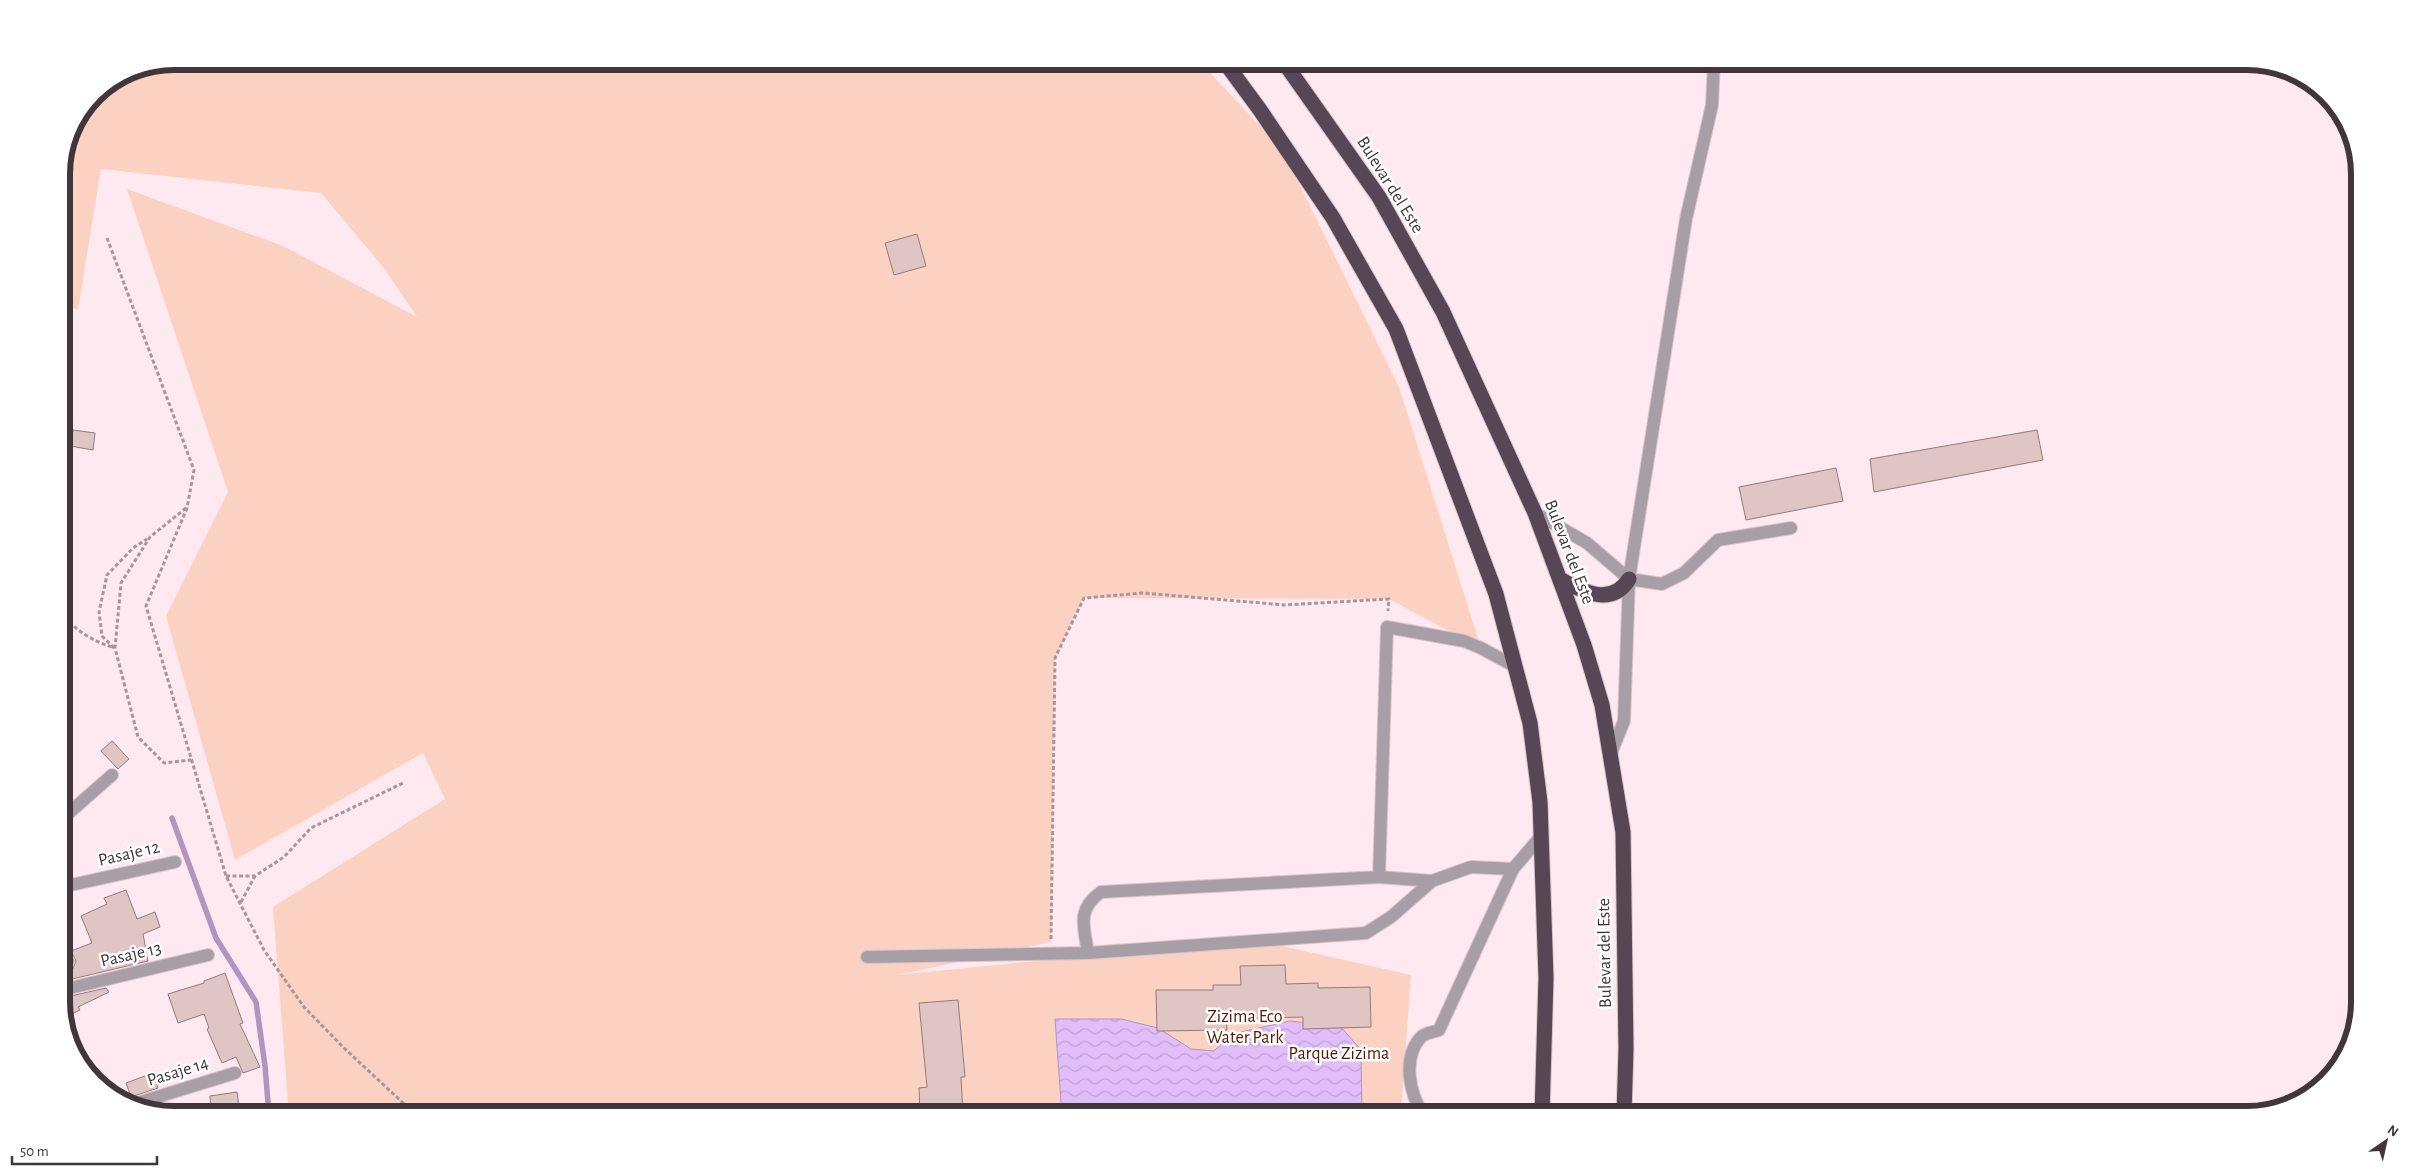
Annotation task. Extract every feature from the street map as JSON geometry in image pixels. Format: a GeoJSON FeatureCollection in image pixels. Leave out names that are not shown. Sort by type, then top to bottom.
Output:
{"type":"FeatureCollection","features":[{"type":"Feature","properties":{"kind":"highway"},"geometry":{"type":"LineString","coordinates":[[1231,70],[1334,218],[1396,329],[1496,594],[1530,723],[1542,835],[1546,978],[1542,1106]]}},
{"type":"Feature","properties":{"kind":"highway","name":"Bulevar del Este"},"geometry":{"type":"LineString","coordinates":[[1289,70],[1379,197],[1443,312],[1535,514],[1584,645],[1597,688],[1623,832],[1626,1050],[1624,1106]]}},
{"type":"Feature","properties":{"kind":"highway"},"geometry":{"type":"LineString","coordinates":[[1560,579],[1593,595],[1616,593],[1630,579]]}},
{"type":"Feature","properties":{"kind":"highway"},"geometry":{"type":"LineString","coordinates":[[1626,1050],[1633,1106]]}},
{"type":"Feature","properties":{"kind":"street"},"geometry":{"type":"LineString","coordinates":[[1610,753],[1624,721],[1630,579],[1686,219],[1712,105],[1714,70]]}},
{"type":"Feature","properties":{"kind":"street"},"geometry":{"type":"LineString","coordinates":[[1535,514],[1587,543],[1630,579],[1662,584],[1684,573],[1718,540],[1791,528]]}},
{"type":"Feature","properties":{"kind":"street"},"geometry":{"type":"LineString","coordinates":[[1379,877],[1388,627],[1464,641],[1516,667]]}},
{"type":"Feature","properties":{"kind":"street"},"geometry":{"type":"LineString","coordinates":[[70,812],[112,775]]}},
{"type":"Feature","properties":{"kind":"street"},"geometry":{"type":"LineString","coordinates":[[1417,1106],[1408,1073],[1412,1051],[1422,1036],[1439,1030],[1513,869],[1542,835]]}},
{"type":"Feature","properties":{"kind":"street","name":"Pasaje 12"},"geometry":{"type":"LineString","coordinates":[[70,885],[175,862]]}},
{"type":"Feature","properties":{"kind":"street"},"geometry":{"type":"LineString","coordinates":[[867,957],[1088,953],[1366,932],[1391,917],[1432,882],[1471,867],[1513,869]]}},
{"type":"Feature","properties":{"kind":"street"},"geometry":{"type":"LineString","coordinates":[[1088,953],[1082,915],[1091,899],[1101,892],[1379,877],[1432,882]]}},
{"type":"Feature","properties":{"kind":"street","name":"Pasaje 13"},"geometry":{"type":"LineString","coordinates":[[70,988],[208,955]]}},
{"type":"Feature","properties":{"kind":"street","name":"Pasaje 14"},"geometry":{"type":"LineString","coordinates":[[142,1102],[235,1073]]}},
{"type":"Feature","properties":{"kind":"path"},"geometry":{"type":"LineString","coordinates":[[107,238],[194,470],[187,508],[146,606],[226,876],[264,950],[304,1007],[344,1048],[406,1106]]}},
{"type":"Feature","properties":{"kind":"path"},"geometry":{"type":"LineString","coordinates":[[114,648],[102,636],[98,612],[107,575],[133,548],[187,508]]}},
{"type":"Feature","properties":{"kind":"path"},"geometry":{"type":"LineString","coordinates":[[150,537],[121,583],[114,648],[138,737],[164,763],[191,760]]}},
{"type":"Feature","properties":{"kind":"path"},"geometry":{"type":"LineString","coordinates":[[1051,942],[1055,658],[1084,598],[1143,593],[1285,605],[1389,599],[1388,627]]}},
{"type":"Feature","properties":{"kind":"path"},"geometry":{"type":"LineString","coordinates":[[70,622],[96,642],[114,648]]}},
{"type":"Feature","properties":{"kind":"path"},"geometry":{"type":"LineString","coordinates":[[241,902],[255,876],[284,857],[311,828],[403,783]]}},
{"type":"Feature","properties":{"kind":"path"},"geometry":{"type":"LineString","coordinates":[[226,876],[255,876]]}},
{"type":"Feature","properties":{"kind":"green space"},"geometry":{"type":"Polygon","coordinates":[[[167,70],[1207,70],[1282,149],[1399,387],[1481,648],[1389,599],[1084,598],[1055,658],[1051,942],[897,975],[1251,939],[1411,975],[1402,1106],[288,1106],[273,907],[445,799],[423,753],[235,860],[166,616],[228,492],[127,189],[283,246],[417,317],[384,268],[321,193],[101,169],[78,310],[70,307],[70,167],[78,134],[87,116],[105,96],[116,87],[140,75],[153,72],[167,70]]]}},
{"type":"Feature","properties":{"kind":"water"},"geometry":{"type":"Polygon","coordinates":[[[1055,1019],[1121,1019],[1158,1028],[1191,1049],[1214,1051],[1232,1034],[1290,1021],[1341,1027],[1361,1050],[1362,1106],[1061,1106],[1055,1019]]]}},
{"type":"Feature","properties":{"kind":"building"},"geometry":{"type":"Polygon","coordinates":[[[917,234],[926,266],[894,275],[885,243],[917,234]]]}},
{"type":"Feature","properties":{"kind":"building"},"geometry":{"type":"Polygon","coordinates":[[[73,430],[95,433],[93,450],[70,446],[73,430]]]}},
{"type":"Feature","properties":{"kind":"building"},"geometry":{"type":"Polygon","coordinates":[[[2037,430],[2043,460],[1874,492],[1870,459],[2037,430]]]}},
{"type":"Feature","properties":{"kind":"building"},"geometry":{"type":"Polygon","coordinates":[[[1836,468],[1843,501],[1746,520],[1739,487],[1836,468]]]}},
{"type":"Feature","properties":{"kind":"building"},"geometry":{"type":"Polygon","coordinates":[[[112,741],[129,759],[118,769],[101,751],[112,741]]]}},
{"type":"Feature","properties":{"kind":"building"},"geometry":{"type":"Polygon","coordinates":[[[126,890],[137,919],[155,912],[160,927],[143,934],[148,961],[70,980],[76,961],[71,951],[92,943],[81,916],[107,904],[104,898],[126,890]]]}},
{"type":"Feature","properties":{"kind":"building"},"geometry":{"type":"Polygon","coordinates":[[[1285,965],[1286,984],[1318,983],[1318,988],[1370,987],[1371,1027],[1303,1029],[1303,1017],[1226,1019],[1227,1030],[1157,1031],[1156,990],[1213,990],[1213,985],[1241,985],[1240,966],[1285,965]]]}},
{"type":"Feature","properties":{"kind":"building"},"geometry":{"type":"Polygon","coordinates":[[[225,973],[243,1023],[240,1024],[260,1067],[243,1073],[236,1057],[222,1063],[207,1029],[209,1028],[204,1014],[178,1023],[168,994],[204,983],[204,981],[225,973]]]}},
{"type":"Feature","properties":{"kind":"building"},"geometry":{"type":"Polygon","coordinates":[[[106,988],[109,992],[78,1007],[80,1010],[71,1015],[70,996],[106,988]]]}},
{"type":"Feature","properties":{"kind":"building"},"geometry":{"type":"Polygon","coordinates":[[[958,1000],[965,1077],[961,1077],[963,1106],[920,1106],[919,1088],[927,1087],[919,1003],[958,1000]]]}},
{"type":"Feature","properties":{"kind":"building"},"geometry":{"type":"Polygon","coordinates":[[[153,1073],[158,1088],[132,1097],[126,1083],[153,1073]]]}},
{"type":"Feature","properties":{"kind":"building"},"geometry":{"type":"Polygon","coordinates":[[[237,1092],[239,1106],[211,1106],[210,1096],[237,1092]]]}},
{"type":"Feature","properties":{"kind":"waterway"},"geometry":{"type":"LineString","coordinates":[[172,818],[216,938],[256,1002],[268,1106]]}},
{"type":"Feature","properties":{"kind":"park label","name":"Zizima Eco Water Park"},"geometry":{"type":"Point","coordinates":[1245,1027]}},
{"type":"Feature","properties":{"kind":"park label","name":"Parque Zizima"},"geometry":{"type":"Point","coordinates":[1339,1054]}}]}
